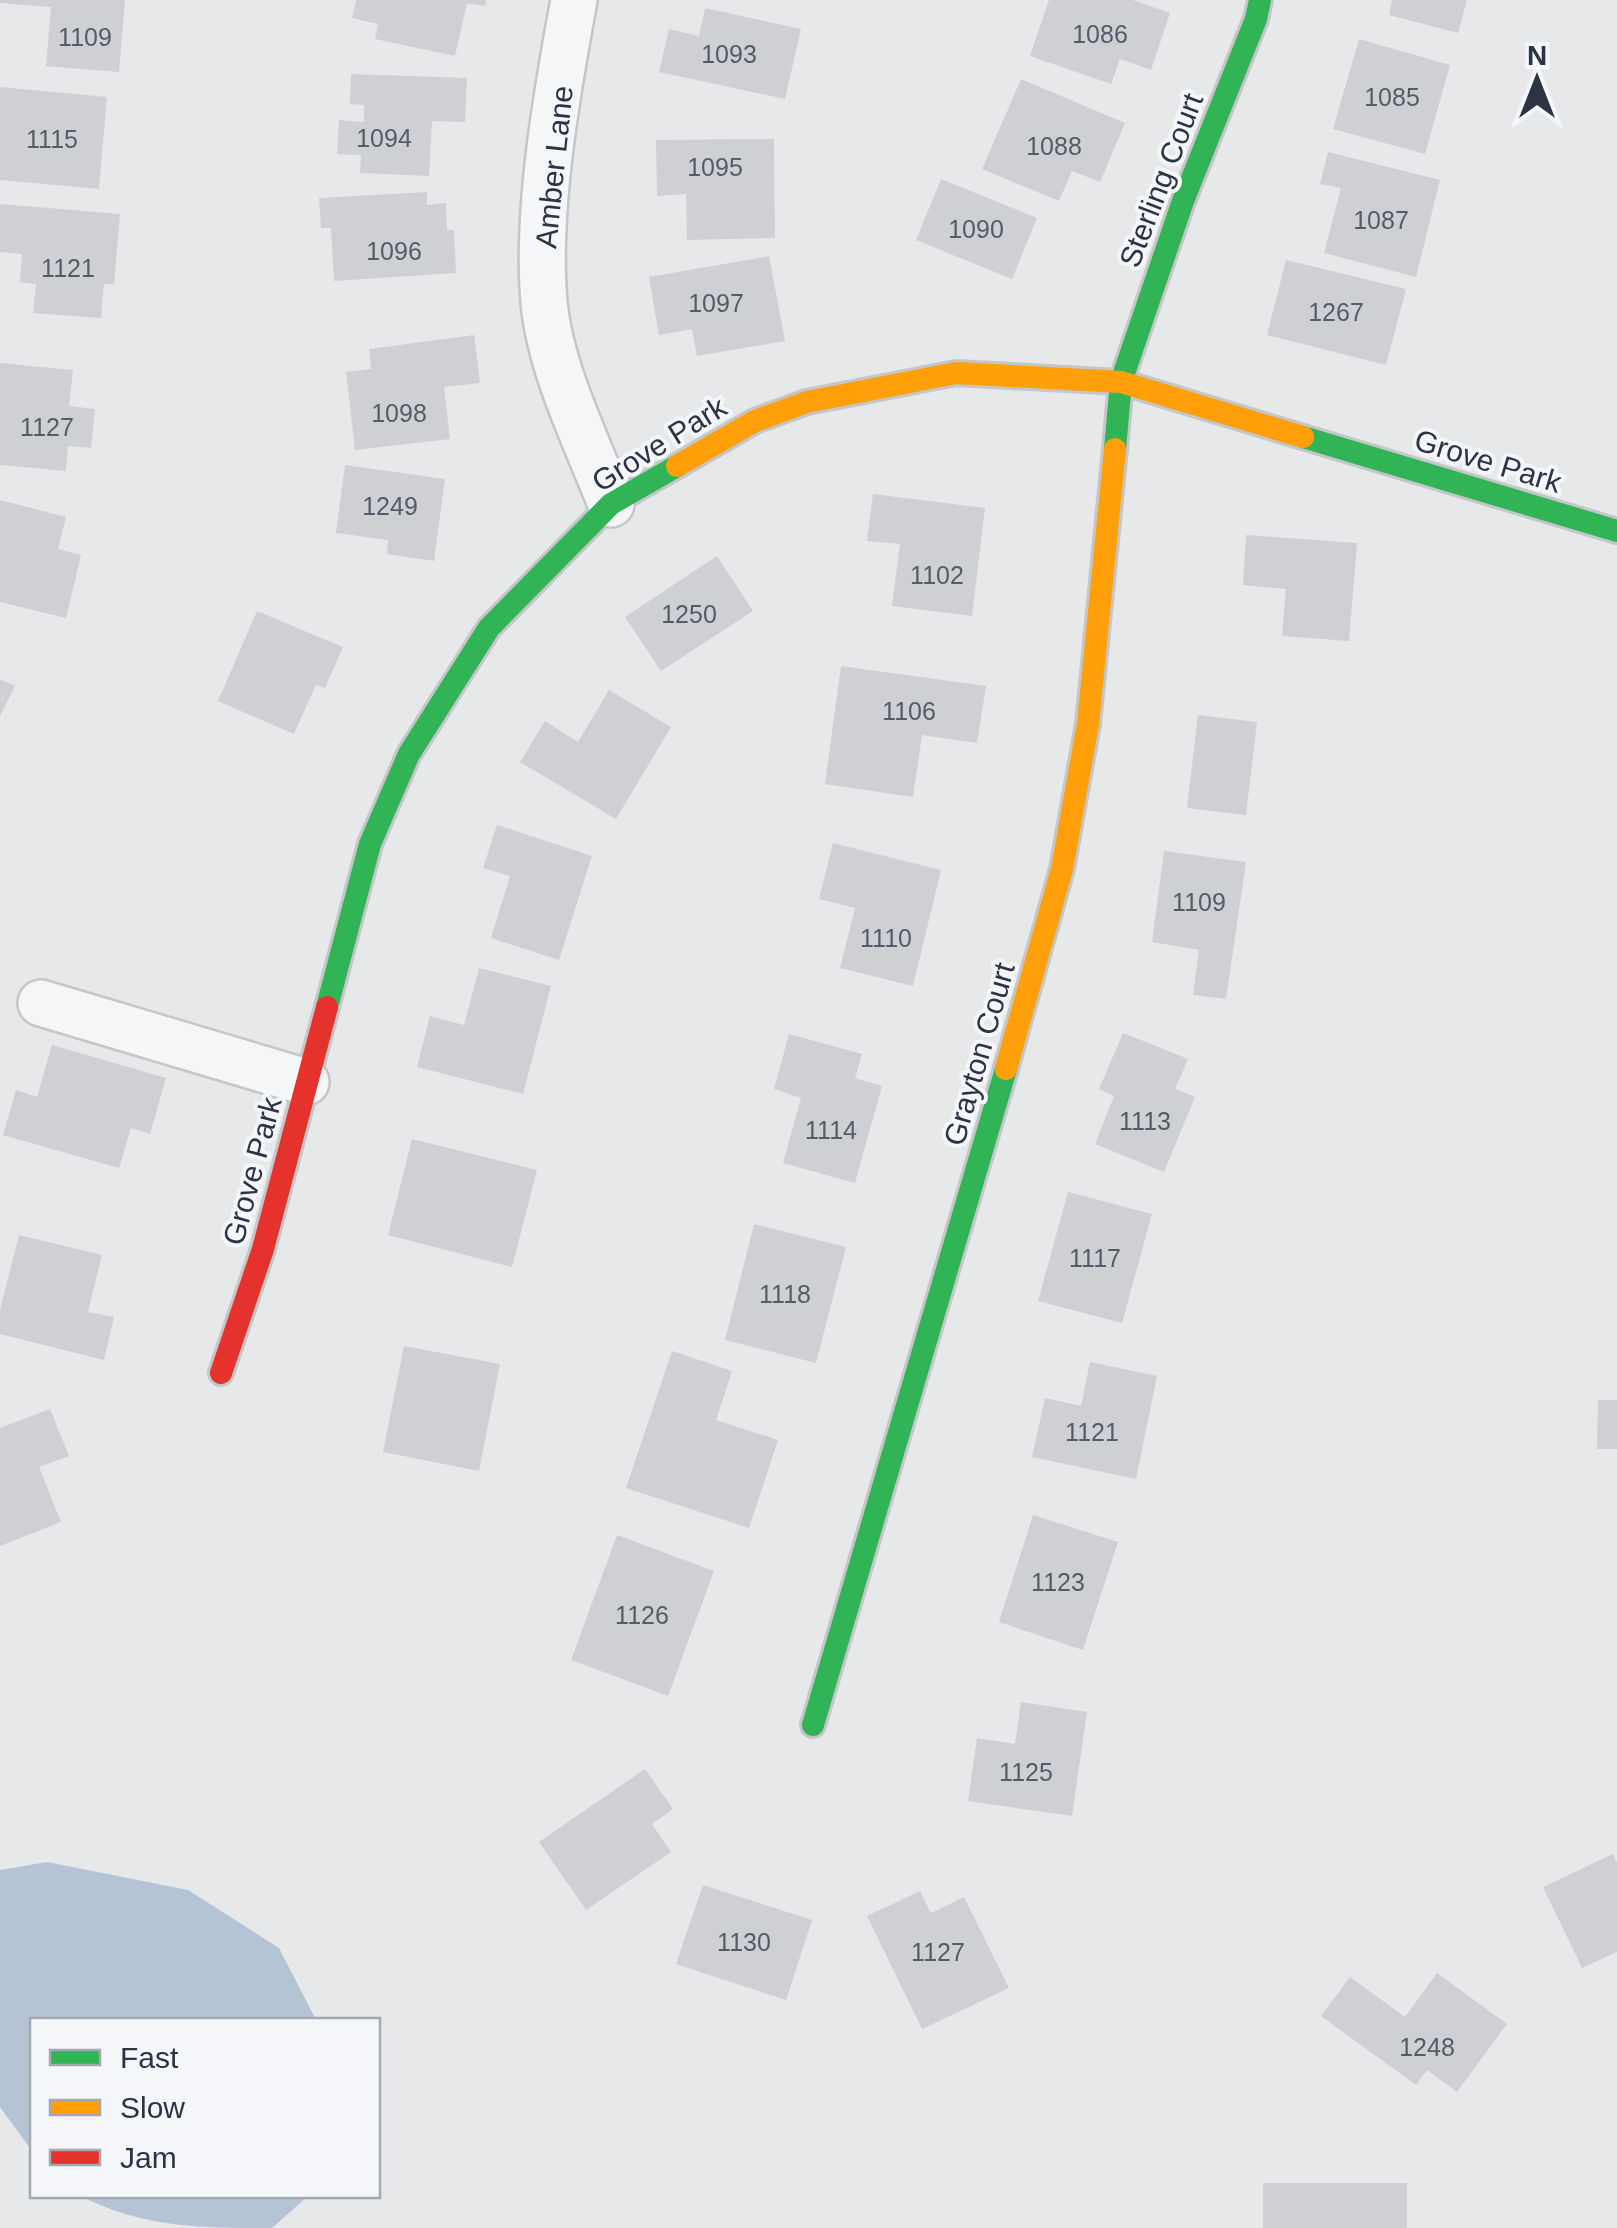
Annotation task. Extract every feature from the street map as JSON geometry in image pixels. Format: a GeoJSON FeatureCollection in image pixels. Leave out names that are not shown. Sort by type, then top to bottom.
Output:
{"type":"FeatureCollection","features":[{"type":"Feature","properties":{"kind":"street","name":"Amber Lane"},"geometry":{"type":"LineString","coordinates":[[574,0],[544,202],[544,303],[554,352],[611,504]]}},
{"type":"Feature","properties":{"kind":"street","name":"Sterling Court"},"geometry":{"type":"LineString","coordinates":[[1120,382],[1183,200],[1256,19],[1260,0]]}},
{"type":"Feature","properties":{"kind":"street","name":"Grove Park"},"geometry":{"type":"LineString","coordinates":[[221,1374],[264,1249],[370,844],[409,754],[489,628],[611,504],[755,421],[807,402],[956,373],[1120,382],[1617,532]]}},
{"type":"Feature","properties":{"kind":"street","name":"Grayton Court"},"geometry":{"type":"LineString","coordinates":[[813,1725],[968,1207],[1062,869],[1088,724],[1120,382]]}},
{"type":"Feature","properties":{"kind":"street"},"geometry":{"type":"LineString","coordinates":[[41,1003],[306,1082]]}},
{"type":"Feature","properties":{"kind":"water"},"geometry":{"type":"Polygon","coordinates":[[[47,1862],[188,1890],[279,1948],[315,2018],[30,2018],[30,2148],[0,2107],[0,1870],[47,1862]]]}},
{"type":"Feature","properties":{"kind":"water"},"geometry":{"type":"Polygon","coordinates":[[[84,2198],[306,2198],[272,2228],[173,2224],[104,2207],[84,2198]]]}},
{"type":"Feature","properties":{"kind":"building"},"geometry":{"type":"Polygon","coordinates":[[[0,0],[125,0],[119,72],[46,66],[51,7],[0,0]]]}},
{"type":"Feature","properties":{"kind":"building"},"geometry":{"type":"Polygon","coordinates":[[[356,0],[486,0],[485,6],[467,3],[455,56],[375,39],[378,24],[352,18],[356,0]]]}},
{"type":"Feature","properties":{"kind":"building"},"geometry":{"type":"Polygon","coordinates":[[[1049,0],[1133,0],[1170,13],[1151,70],[1120,59],[1111,84],[1030,56],[1049,0]]]}},
{"type":"Feature","properties":{"kind":"building"},"geometry":{"type":"Polygon","coordinates":[[[1392,0],[1467,0],[1458,33],[1389,15],[1392,0]]]}},
{"type":"Feature","properties":{"kind":"building"},"geometry":{"type":"Polygon","coordinates":[[[705,8],[801,29],[785,99],[659,72],[669,29],[699,36],[705,8]]]}},
{"type":"Feature","properties":{"kind":"building"},"geometry":{"type":"Polygon","coordinates":[[[1359,39],[1450,65],[1425,154],[1333,129],[1359,39]]]}},
{"type":"Feature","properties":{"kind":"building"},"geometry":{"type":"Polygon","coordinates":[[[351,74],[467,78],[465,122],[432,121],[429,176],[360,173],[361,155],[337,154],[339,120],[364,122],[364,105],[350,104],[351,74]]]}},
{"type":"Feature","properties":{"kind":"building"},"geometry":{"type":"Polygon","coordinates":[[[1021,79],[1125,123],[1100,182],[1072,171],[1059,201],[982,169],[1021,79]]]}},
{"type":"Feature","properties":{"kind":"building"},"geometry":{"type":"Polygon","coordinates":[[[0,87],[107,97],[99,189],[0,180],[0,87]]]}},
{"type":"Feature","properties":{"kind":"building"},"geometry":{"type":"Polygon","coordinates":[[[774,139],[775,238],[687,240],[686,194],[657,196],[656,140],[774,139]]]}},
{"type":"Feature","properties":{"kind":"building"},"geometry":{"type":"Polygon","coordinates":[[[1328,152],[1440,180],[1416,277],[1324,253],[1341,188],[1320,184],[1328,152]]]}},
{"type":"Feature","properties":{"kind":"building"},"geometry":{"type":"Polygon","coordinates":[[[941,179],[1037,218],[1012,279],[916,240],[941,179]]]}},
{"type":"Feature","properties":{"kind":"building"},"geometry":{"type":"Polygon","coordinates":[[[427,192],[427,205],[446,203],[447,230],[454,230],[456,273],[334,281],[331,228],[321,228],[319,198],[427,192]]]}},
{"type":"Feature","properties":{"kind":"building"},"geometry":{"type":"Polygon","coordinates":[[[0,204],[120,214],[114,284],[104,284],[101,318],[33,313],[36,284],[20,282],[22,254],[0,252],[0,204]]]}},
{"type":"Feature","properties":{"kind":"building"},"geometry":{"type":"Polygon","coordinates":[[[769,256],[785,341],[697,356],[692,329],[659,335],[649,277],[769,256]]]}},
{"type":"Feature","properties":{"kind":"building"},"geometry":{"type":"Polygon","coordinates":[[[1286,260],[1406,289],[1386,365],[1267,335],[1286,260]]]}},
{"type":"Feature","properties":{"kind":"building"},"geometry":{"type":"Polygon","coordinates":[[[474,335],[480,383],[444,387],[450,439],[355,450],[346,372],[371,369],[369,349],[474,335]]]}},
{"type":"Feature","properties":{"kind":"building"},"geometry":{"type":"Polygon","coordinates":[[[0,363],[73,370],[69,406],[95,409],[91,448],[68,446],[66,471],[0,465],[0,363]]]}},
{"type":"Feature","properties":{"kind":"building"},"geometry":{"type":"Polygon","coordinates":[[[345,465],[445,479],[434,561],[387,554],[388,540],[336,533],[345,465]]]}},
{"type":"Feature","properties":{"kind":"building"},"geometry":{"type":"Polygon","coordinates":[[[873,494],[985,508],[972,616],[892,606],[900,544],[867,541],[873,494]]]}},
{"type":"Feature","properties":{"kind":"building"},"geometry":{"type":"Polygon","coordinates":[[[0,500],[66,517],[58,549],[81,555],[66,618],[0,602],[0,500]]]}},
{"type":"Feature","properties":{"kind":"building"},"geometry":{"type":"Polygon","coordinates":[[[1246,535],[1357,543],[1349,641],[1282,636],[1286,589],[1243,585],[1246,535]]]}},
{"type":"Feature","properties":{"kind":"building"},"geometry":{"type":"Polygon","coordinates":[[[717,556],[753,611],[661,671],[625,617],[717,556]]]}},
{"type":"Feature","properties":{"kind":"building"},"geometry":{"type":"Polygon","coordinates":[[[257,611],[343,647],[325,688],[316,685],[294,734],[218,701],[257,611]]]}},
{"type":"Feature","properties":{"kind":"building"},"geometry":{"type":"Polygon","coordinates":[[[841,666],[986,686],[977,743],[922,735],[913,797],[825,784],[841,666]]]}},
{"type":"Feature","properties":{"kind":"building"},"geometry":{"type":"Polygon","coordinates":[[[0,679],[15,686],[0,716],[0,679]]]}},
{"type":"Feature","properties":{"kind":"building"},"geometry":{"type":"Polygon","coordinates":[[[609,690],[671,727],[616,819],[520,762],[545,721],[578,742],[609,690]]]}},
{"type":"Feature","properties":{"kind":"building"},"geometry":{"type":"Polygon","coordinates":[[[1198,715],[1257,722],[1246,815],[1187,808],[1198,715]]]}},
{"type":"Feature","properties":{"kind":"building"},"geometry":{"type":"Polygon","coordinates":[[[497,825],[592,856],[559,960],[491,938],[510,876],[483,868],[497,825]]]}},
{"type":"Feature","properties":{"kind":"building"},"geometry":{"type":"Polygon","coordinates":[[[833,843],[941,870],[913,986],[840,968],[855,908],[819,899],[833,843]]]}},
{"type":"Feature","properties":{"kind":"building"},"geometry":{"type":"Polygon","coordinates":[[[1164,851],[1246,862],[1226,999],[1193,995],[1199,950],[1152,942],[1164,851]]]}},
{"type":"Feature","properties":{"kind":"building"},"geometry":{"type":"Polygon","coordinates":[[[479,968],[551,986],[523,1094],[417,1067],[430,1016],[464,1025],[479,968]]]}},
{"type":"Feature","properties":{"kind":"building"},"geometry":{"type":"Polygon","coordinates":[[[1123,1033],[1188,1059],[1175,1089],[1195,1097],[1164,1172],[1095,1144],[1114,1096],[1099,1089],[1123,1033]]]}},
{"type":"Feature","properties":{"kind":"building"},"geometry":{"type":"Polygon","coordinates":[[[789,1034],[862,1054],[855,1078],[882,1086],[855,1183],[783,1163],[801,1098],[774,1089],[789,1034]]]}},
{"type":"Feature","properties":{"kind":"building"},"geometry":{"type":"Polygon","coordinates":[[[52,1045],[166,1078],[150,1134],[131,1128],[119,1168],[3,1135],[16,1090],[37,1097],[52,1045]]]}},
{"type":"Feature","properties":{"kind":"building"},"geometry":{"type":"Polygon","coordinates":[[[412,1139],[537,1170],[512,1267],[388,1235],[412,1139]]]}},
{"type":"Feature","properties":{"kind":"building"},"geometry":{"type":"Polygon","coordinates":[[[1068,1192],[1152,1214],[1122,1323],[1038,1301],[1068,1192]]]}},
{"type":"Feature","properties":{"kind":"building"},"geometry":{"type":"Polygon","coordinates":[[[754,1224],[846,1247],[816,1363],[725,1340],[754,1224]]]}},
{"type":"Feature","properties":{"kind":"building"},"geometry":{"type":"Polygon","coordinates":[[[19,1235],[102,1255],[88,1312],[114,1317],[104,1360],[0,1334],[0,1310],[19,1235]]]}},
{"type":"Feature","properties":{"kind":"building"},"geometry":{"type":"Polygon","coordinates":[[[404,1346],[500,1364],[479,1471],[383,1452],[404,1346]]]}},
{"type":"Feature","properties":{"kind":"building"},"geometry":{"type":"Polygon","coordinates":[[[672,1351],[732,1371],[716,1420],[778,1440],[749,1528],[626,1488],[672,1351]]]}},
{"type":"Feature","properties":{"kind":"building"},"geometry":{"type":"Polygon","coordinates":[[[1090,1362],[1157,1376],[1136,1479],[1032,1457],[1045,1398],[1081,1406],[1090,1362]]]}},
{"type":"Feature","properties":{"kind":"building"},"geometry":{"type":"Polygon","coordinates":[[[1598,1400],[1617,1400],[1617,1449],[1597,1449],[1598,1400]]]}},
{"type":"Feature","properties":{"kind":"building"},"geometry":{"type":"Polygon","coordinates":[[[50,1409],[69,1456],[39,1467],[61,1522],[0,1546],[0,1428],[50,1409]]]}},
{"type":"Feature","properties":{"kind":"building"},"geometry":{"type":"Polygon","coordinates":[[[1033,1515],[1118,1542],[1083,1650],[999,1622],[1033,1515]]]}},
{"type":"Feature","properties":{"kind":"building"},"geometry":{"type":"Polygon","coordinates":[[[617,1535],[714,1571],[668,1696],[571,1660],[617,1535]]]}},
{"type":"Feature","properties":{"kind":"building"},"geometry":{"type":"Polygon","coordinates":[[[1021,1702],[1087,1712],[1072,1816],[968,1801],[977,1738],[1015,1744],[1021,1702]]]}},
{"type":"Feature","properties":{"kind":"building"},"geometry":{"type":"Polygon","coordinates":[[[645,1769],[673,1809],[652,1824],[671,1852],[586,1910],[539,1842],[645,1769]]]}},
{"type":"Feature","properties":{"kind":"building"},"geometry":{"type":"Polygon","coordinates":[[[1613,1854],[1617,1863],[1617,1952],[1582,1968],[1543,1887],[1613,1854]]]}},
{"type":"Feature","properties":{"kind":"building"},"geometry":{"type":"Polygon","coordinates":[[[703,1885],[812,1920],[786,2000],[676,1964],[703,1885]]]}},
{"type":"Feature","properties":{"kind":"building"},"geometry":{"type":"Polygon","coordinates":[[[920,1891],[931,1913],[964,1897],[1009,1988],[922,2029],[867,1916],[920,1891]]]}},
{"type":"Feature","properties":{"kind":"building"},"geometry":{"type":"Polygon","coordinates":[[[1437,1973],[1507,2024],[1457,2092],[1427,2070],[1416,2085],[1321,2016],[1350,1977],[1405,2017],[1437,1973]]]}},
{"type":"Feature","properties":{"kind":"building"},"geometry":{"type":"Polygon","coordinates":[[[1263,2183],[1407,2183],[1407,2228],[1263,2228],[1263,2183]]]}},
{"type":"Feature","properties":{"kind":"traffic: fast"},"geometry":{"type":"LineString","coordinates":[[1115,449],[1121,382],[1183,201],[1256,19],[1260,0]]}},
{"type":"Feature","properties":{"kind":"traffic: fast"},"geometry":{"type":"LineString","coordinates":[[1303,437],[1617,531]]}},
{"type":"Feature","properties":{"kind":"traffic: fast"},"geometry":{"type":"LineString","coordinates":[[327,1007],[370,844],[409,754],[489,628],[611,504],[677,466]]}},
{"type":"Feature","properties":{"kind":"traffic: fast"},"geometry":{"type":"LineString","coordinates":[[813,1725],[1006,1069]]}},
{"type":"Feature","properties":{"kind":"traffic: slow"},"geometry":{"type":"LineString","coordinates":[[677,466],[755,421],[807,402],[956,373],[1121,382],[1303,437]]}},
{"type":"Feature","properties":{"kind":"traffic: slow"},"geometry":{"type":"LineString","coordinates":[[1006,1069],[1062,869],[1088,724],[1115,449]]}},
{"type":"Feature","properties":{"kind":"traffic: jam"},"geometry":{"type":"LineString","coordinates":[[221,1373],[263,1249],[327,1007]]}}]}
